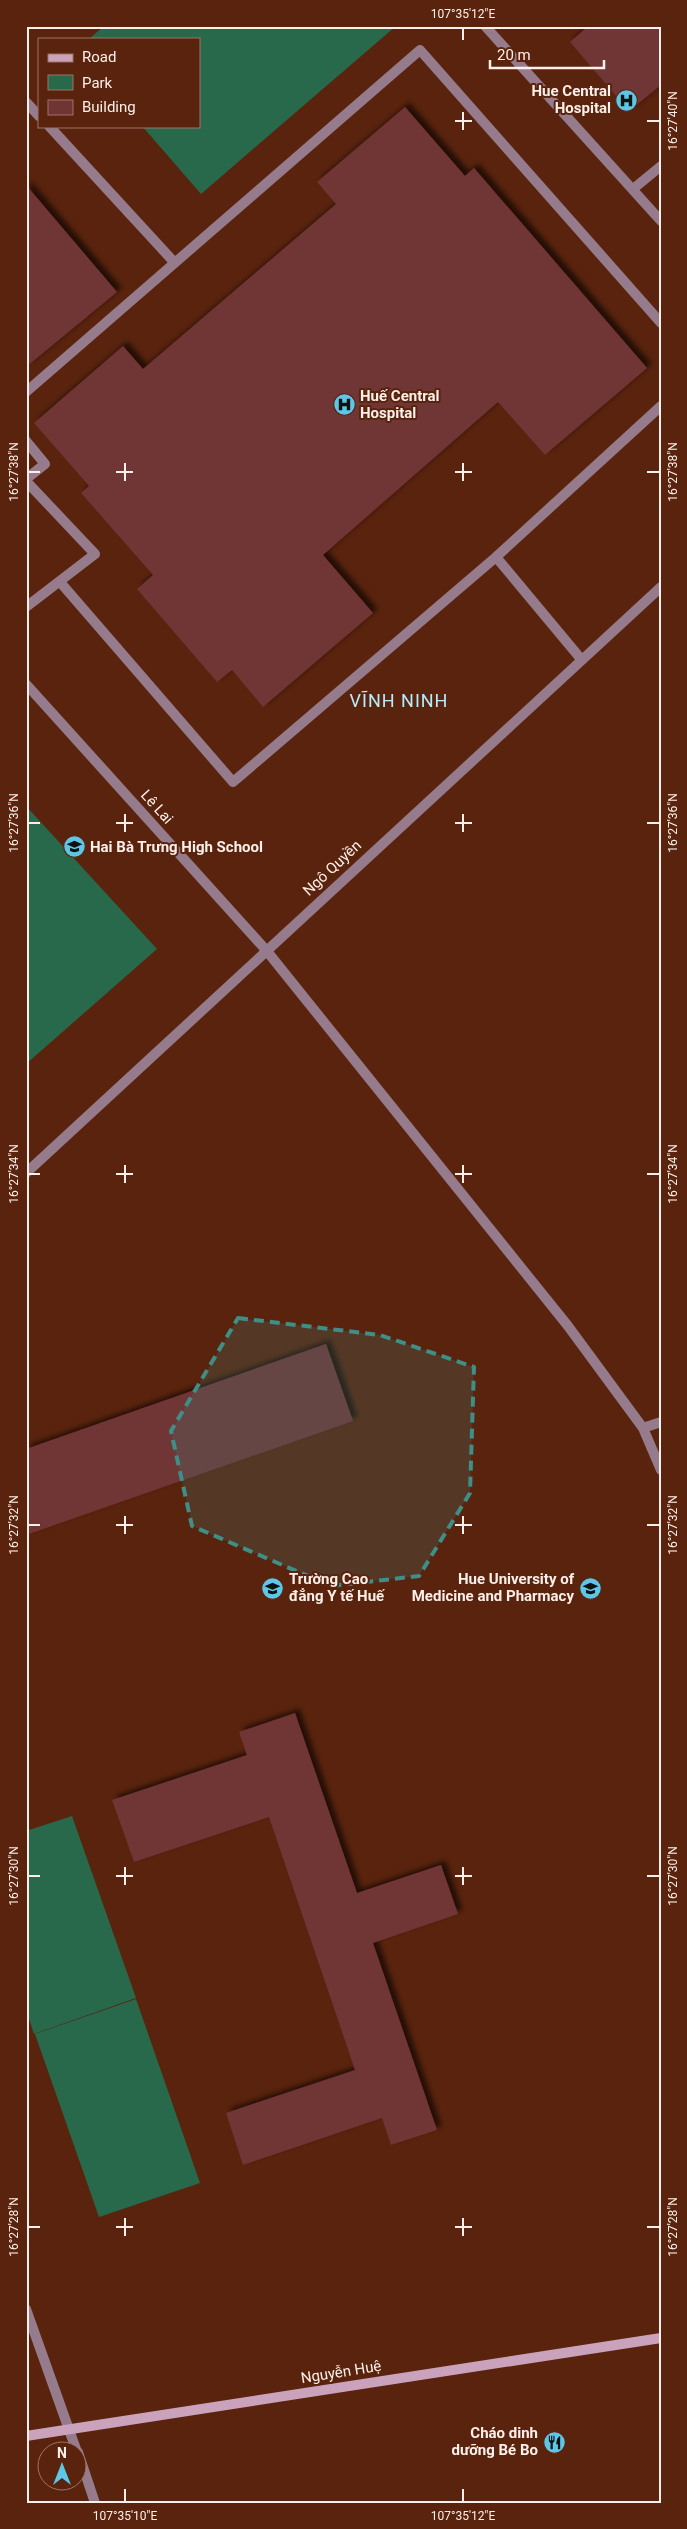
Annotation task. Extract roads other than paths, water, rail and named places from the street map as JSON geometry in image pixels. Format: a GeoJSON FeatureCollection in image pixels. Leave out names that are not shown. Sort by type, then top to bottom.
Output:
{"type":"FeatureCollection","features":[{"type":"Feature","properties":{"kind":"main road","name":"Nguyễn Huệ"},"geometry":{"type":"LineString","coordinates":[[26,2436],[661,2338]]}},
{"type":"Feature","properties":{"kind":"street"},"geometry":{"type":"LineString","coordinates":[[485,26],[661,221]]}},
{"type":"Feature","properties":{"kind":"street"},"geometry":{"type":"LineString","coordinates":[[26,392],[420,50],[661,324]]}},
{"type":"Feature","properties":{"kind":"street"},"geometry":{"type":"LineString","coordinates":[[26,102],[38,115]]}},
{"type":"Feature","properties":{"kind":"street"},"geometry":{"type":"LineString","coordinates":[[51,128],[174,262]]}},
{"type":"Feature","properties":{"kind":"street"},"geometry":{"type":"LineString","coordinates":[[633,189],[661,166]]}},
{"type":"Feature","properties":{"kind":"street"},"geometry":{"type":"LineString","coordinates":[[60,582],[233,782],[496,557],[661,406]]}},
{"type":"Feature","properties":{"kind":"street"},"geometry":{"type":"LineString","coordinates":[[26,441],[45,464],[26,480],[95,554],[26,608]]}},
{"type":"Feature","properties":{"kind":"street"},"geometry":{"type":"LineString","coordinates":[[496,557],[581,659]]}},
{"type":"Feature","properties":{"kind":"street","name":"Ngô Quyền"},"geometry":{"type":"LineString","coordinates":[[26,1173],[661,587]]}},
{"type":"Feature","properties":{"kind":"street","name":"Lê Lai"},"geometry":{"type":"LineString","coordinates":[[26,684],[266,950],[568,1326],[643,1428],[661,1470]]}},
{"type":"Feature","properties":{"kind":"street"},"geometry":{"type":"LineString","coordinates":[[643,1428],[661,1422]]}},
{"type":"Feature","properties":{"kind":"street"},"geometry":{"type":"LineString","coordinates":[[26,2309],[74,2442]]}},
{"type":"Feature","properties":{"kind":"street"},"geometry":{"type":"LineString","coordinates":[[88,2483],[95,2503]]}},
{"type":"Feature","properties":{"kind":"place","name":"Hue Central Hospital"},"geometry":{"type":"Point","coordinates":[627,100]}},
{"type":"Feature","properties":{"kind":"place","name":"Huế Central Hospital"},"geometry":{"type":"Point","coordinates":[344,405]}},
{"type":"Feature","properties":{"kind":"place","name":"Hai Bà Trưng High School"},"geometry":{"type":"Point","coordinates":[74,847]}},
{"type":"Feature","properties":{"kind":"place","name":"Trường Cao đẳng Y tế Huế"},"geometry":{"type":"Point","coordinates":[273,1588]}},
{"type":"Feature","properties":{"kind":"place","name":"Hue University of Medicine and Pharmacy"},"geometry":{"type":"Point","coordinates":[590,1588]}},
{"type":"Feature","properties":{"kind":"place","name":"Cháo dinh dưỡng Bé Bo"},"geometry":{"type":"Point","coordinates":[554,2442]}},
{"type":"Feature","properties":{"kind":"district","name":"VĨNH NINH"},"geometry":{"type":"Point","coordinates":[399,700]}}]}
